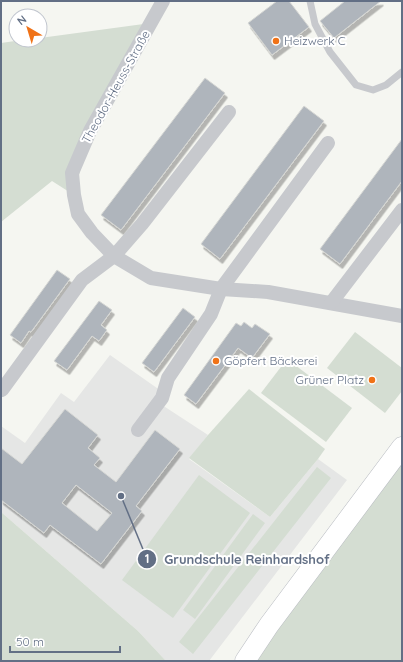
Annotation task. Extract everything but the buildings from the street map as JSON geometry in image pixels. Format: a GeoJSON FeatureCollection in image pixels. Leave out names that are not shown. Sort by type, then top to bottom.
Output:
{"type":"FeatureCollection","features":[{"type":"Feature","properties":{"kind":"main road"},"geometry":{"type":"LineString","coordinates":[[245,661],[268,625],[402,447]]}},
{"type":"Feature","properties":{"kind":"street","name":"Theodor-Heuss-Straße"},"geometry":{"type":"LineString","coordinates":[[163,1],[90,130],[72,173],[74,195],[78,214],[92,233],[114,256],[150,278],[221,289],[268,292],[402,316]]}},
{"type":"Feature","properties":{"kind":"street"},"geometry":{"type":"LineString","coordinates":[[2,390],[82,280],[114,256],[142,224],[229,112]]}},
{"type":"Feature","properties":{"kind":"street"},"geometry":{"type":"LineString","coordinates":[[138,430],[162,398],[168,378],[211,314],[221,289],[328,143]]}},
{"type":"Feature","properties":{"kind":"street"},"geometry":{"type":"LineString","coordinates":[[331,303],[402,210]]}},
{"type":"Feature","properties":{"kind":"lane"},"geometry":{"type":"LineString","coordinates":[[310,1],[316,24],[330,52],[356,84],[373,90],[386,85],[402,72]]}},
{"type":"Feature","properties":{"kind":"shaded area"},"geometry":{"type":"Polygon","coordinates":[[[151,23],[90,131],[74,195],[52,181],[1,222],[1,43],[8,42],[8,48],[48,48],[48,37],[151,23]]]}},
{"type":"Feature","properties":{"kind":"shaded area","name":"Grüner Platz"},"geometry":{"type":"Polygon","coordinates":[[[355,332],[402,368],[402,391],[385,413],[327,368],[355,332]]]}},
{"type":"Feature","properties":{"kind":"shaded area"},"geometry":{"type":"Polygon","coordinates":[[[110,355],[164,393],[159,403],[208,435],[189,459],[270,517],[318,459],[347,480],[209,661],[166,661],[138,631],[1,512],[1,426],[25,443],[61,393],[74,402],[110,355]]]}},
{"type":"Feature","properties":{"kind":"shaded area"},"geometry":{"type":"Polygon","coordinates":[[[287,359],[352,408],[326,442],[261,393],[287,359]]]}},
{"type":"Feature","properties":{"kind":"shaded area"},"geometry":{"type":"Polygon","coordinates":[[[249,389],[325,449],[270,517],[189,458],[249,389]]]}},
{"type":"Feature","properties":{"kind":"shaded area"},"geometry":{"type":"Polygon","coordinates":[[[402,447],[402,661],[245,661],[402,447]]]}},
{"type":"Feature","properties":{"kind":"shaded area"},"geometry":{"type":"Polygon","coordinates":[[[317,467],[331,478],[193,654],[179,642],[317,467]]]}},
{"type":"Feature","properties":{"kind":"shaded area"},"geometry":{"type":"Polygon","coordinates":[[[199,475],[250,513],[173,618],[122,580],[199,475]]]}},
{"type":"Feature","properties":{"kind":"shaded area"},"geometry":{"type":"Polygon","coordinates":[[[1,512],[138,631],[166,661],[1,661],[1,512]]]}},
{"type":"Feature","properties":{"kind":"shaded area"},"geometry":{"type":"Polygon","coordinates":[[[253,514],[265,523],[195,619],[183,610],[253,514]]]}},
{"type":"Feature","properties":{"kind":"place","name":"Heizwerk C"},"geometry":{"type":"Point","coordinates":[276,41]}},
{"type":"Feature","properties":{"kind":"place","name":"Göpfert Bäckerei"},"geometry":{"type":"Point","coordinates":[216,361]}},
{"type":"Feature","properties":{"kind":"place","name":"Grüner Platz"},"geometry":{"type":"Point","coordinates":[372,380]}},
{"type":"Feature","properties":{"kind":"place","name":"Grundschule Reinhardshof"},"geometry":{"type":"Point","coordinates":[121,496]}}]}
